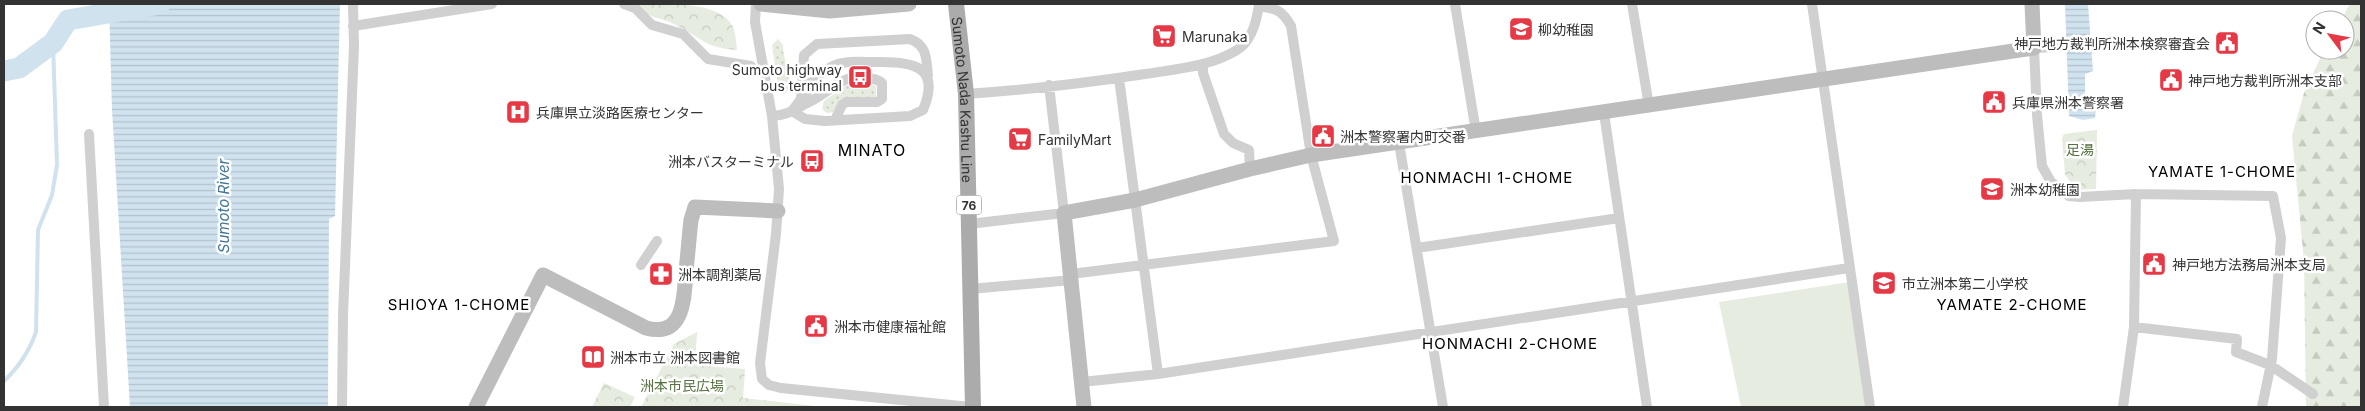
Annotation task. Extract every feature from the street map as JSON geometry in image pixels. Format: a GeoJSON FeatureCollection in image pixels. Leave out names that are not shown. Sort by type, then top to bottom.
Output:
{"type":"FeatureCollection","features":[{"type":"Feature","properties":{"kind":"main road","name":"Sumoto Nada Kashu Line"},"geometry":{"type":"LineString","coordinates":[[956,4],[966,94],[972,407]]}},
{"type":"Feature","properties":{"kind":"street"},"geometry":{"type":"LineString","coordinates":[[342,407],[343,315],[354,46],[352,26],[353,4]]}},
{"type":"Feature","properties":{"kind":"street"},"geometry":{"type":"LineString","coordinates":[[352,26],[492,4]]}},
{"type":"Feature","properties":{"kind":"street"},"geometry":{"type":"LineString","coordinates":[[624,4],[635,8],[652,25],[682,34],[708,58],[751,66]]}},
{"type":"Feature","properties":{"kind":"street"},"geometry":{"type":"LineString","coordinates":[[756,4],[755,22],[772,116],[779,188],[760,363],[762,379],[769,385],[781,388],[972,407]]}},
{"type":"Feature","properties":{"kind":"street"},"geometry":{"type":"LineString","coordinates":[[761,4],[846,11],[909,4]]}},
{"type":"Feature","properties":{"kind":"street"},"geometry":{"type":"LineString","coordinates":[[1455,4],[1476,132]]}},
{"type":"Feature","properties":{"kind":"street"},"geometry":{"type":"LineString","coordinates":[[1632,4],[1649,106]]}},
{"type":"Feature","properties":{"kind":"street"},"geometry":{"type":"LineString","coordinates":[[1812,4],[1870,407]]}},
{"type":"Feature","properties":{"kind":"street"},"geometry":{"type":"LineString","coordinates":[[2032,4],[2037,115],[2042,166],[2051,182],[2069,196],[2080,197],[2136,194],[2273,196],[2281,238],[2270,365],[2262,407]]}},
{"type":"Feature","properties":{"kind":"street"},"geometry":{"type":"LineString","coordinates":[[966,94],[1119,78],[1202,65],[1237,50],[1245,43],[1251,35],[1259,5],[1274,8],[1284,14],[1291,26],[1311,155],[1334,240],[1143,265],[1071,277],[970,289]]}},
{"type":"Feature","properties":{"kind":"street"},"geometry":{"type":"LineString","coordinates":[[910,39],[919,43],[925,50],[928,76],[927,102],[923,110],[910,116],[835,120],[805,119],[792,111],[801,99],[804,55],[817,44],[910,39]]}},
{"type":"Feature","properties":{"kind":"street"},"geometry":{"type":"LineString","coordinates":[[969,224],[1064,213],[1135,200],[1250,169],[1311,155],[1399,144],[2034,48],[2100,45]]}},
{"type":"Feature","properties":{"kind":"street"},"geometry":{"type":"LineString","coordinates":[[805,104],[808,85],[826,69],[843,63],[897,62],[911,64],[928,76]]}},
{"type":"Feature","properties":{"kind":"street"},"geometry":{"type":"LineString","coordinates":[[1202,65],[1224,134],[1233,143],[1248,150],[1250,169]]}},
{"type":"Feature","properties":{"kind":"street"},"geometry":{"type":"LineString","coordinates":[[772,116],[782,116],[820,98],[845,79],[876,78],[882,83],[882,99],[877,102],[846,102],[842,105],[835,120]]}},
{"type":"Feature","properties":{"kind":"street"},"geometry":{"type":"LineString","coordinates":[[1119,78],[1158,374]]}},
{"type":"Feature","properties":{"kind":"street"},"geometry":{"type":"LineString","coordinates":[[1049,86],[1084,407]]}},
{"type":"Feature","properties":{"kind":"street"},"geometry":{"type":"LineString","coordinates":[[1604,113],[1647,407]]}},
{"type":"Feature","properties":{"kind":"street"},"geometry":{"type":"LineString","coordinates":[[89,134],[104,407]]}},
{"type":"Feature","properties":{"kind":"street"},"geometry":{"type":"LineString","coordinates":[[1399,144],[1443,407]]}},
{"type":"Feature","properties":{"kind":"street"},"geometry":{"type":"LineString","coordinates":[[2123,407],[2134,327],[2136,194]]}},
{"type":"Feature","properties":{"kind":"street"},"geometry":{"type":"LineString","coordinates":[[476,407],[542,275],[646,328],[658,331],[672,324],[683,306],[691,220],[695,207],[778,211]]}},
{"type":"Feature","properties":{"kind":"street"},"geometry":{"type":"LineString","coordinates":[[1417,248],[1619,218]]}},
{"type":"Feature","properties":{"kind":"street"},"geometry":{"type":"LineString","coordinates":[[641,265],[657,241]]}},
{"type":"Feature","properties":{"kind":"street"},"geometry":{"type":"LineString","coordinates":[[1082,382],[1158,374],[1849,268]]}},
{"type":"Feature","properties":{"kind":"street"},"geometry":{"type":"LineString","coordinates":[[2134,327],[2237,339],[2236,352],[2270,365],[2314,394]]}},
{"type":"Feature","properties":{"kind":"green space"},"geometry":{"type":"Polygon","coordinates":[[[636,4],[689,5],[716,12],[726,18],[733,27],[737,50],[710,45],[670,22],[645,13],[636,4]]]}},
{"type":"Feature","properties":{"kind":"green space"},"geometry":{"type":"Polygon","coordinates":[[[2350,4],[2361,4],[2361,407],[2306,407],[2304,261],[2292,136],[2304,93],[2319,60],[2355,60],[2355,10],[2347,10],[2350,4]]]}},
{"type":"Feature","properties":{"kind":"green space"},"geometry":{"type":"Polygon","coordinates":[[[778,39],[783,45],[790,83],[789,90],[784,94],[779,92],[772,45],[778,39]]]}},
{"type":"Feature","properties":{"kind":"green space"},"geometry":{"type":"Polygon","coordinates":[[[872,84],[876,86],[876,97],[843,98],[833,112],[827,113],[822,109],[824,101],[847,85],[872,84]]]}},
{"type":"Feature","properties":{"kind":"green space","name":"足湯"},"geometry":{"type":"Polygon","coordinates":[[[2097,130],[2096,189],[2075,190],[2065,174],[2062,138],[2064,134],[2097,130]]]}},
{"type":"Feature","properties":{"kind":"green space"},"geometry":{"type":"Polygon","coordinates":[[[1850,282],[1865,407],[1741,407],[1719,302],[1850,282]]]}},
{"type":"Feature","properties":{"kind":"green space","name":"洲本市民広場"},"geometry":{"type":"Polygon","coordinates":[[[697,332],[695,365],[745,369],[743,398],[824,407],[641,407],[674,344],[697,332]]]}},
{"type":"Feature","properties":{"kind":"green space"},"geometry":{"type":"Polygon","coordinates":[[[604,383],[635,397],[630,407],[592,407],[604,383]]]}},
{"type":"Feature","properties":{"kind":"water","name":"Sumoto River"},"geometry":{"type":"Polygon","coordinates":[[[109,4],[340,4],[335,216],[329,219],[328,407],[130,407],[112,110],[109,4]]]}},
{"type":"Feature","properties":{"kind":"water"},"geometry":{"type":"Polygon","coordinates":[[[2065,4],[2088,4],[2093,71],[2085,74],[2085,98],[2097,100],[2095,118],[2083,120],[2069,116],[2065,4]]]}},
{"type":"Feature","properties":{"kind":"waterway"},"geometry":{"type":"LineString","coordinates":[[4,71],[19,68],[53,43],[68,20],[160,4]]}},
{"type":"Feature","properties":{"kind":"waterway"},"geometry":{"type":"LineString","coordinates":[[4,381],[23,359],[36,332],[38,230],[52,195],[57,165],[53,43]]}},
{"type":"Feature","properties":{"kind":"place","name":"柳幼稚園"},"geometry":{"type":"Point","coordinates":[1521,29]}},
{"type":"Feature","properties":{"kind":"place","name":"Marunaka"},"geometry":{"type":"Point","coordinates":[1164,36]}},
{"type":"Feature","properties":{"kind":"place","name":"神戸地方裁判所洲本検察審査会"},"geometry":{"type":"Point","coordinates":[2227,43]}},
{"type":"Feature","properties":{"kind":"place","name":"Sumoto highway bus terminal"},"geometry":{"type":"Point","coordinates":[860,77]}},
{"type":"Feature","properties":{"kind":"place","name":"神戸地方裁判所洲本支部"},"geometry":{"type":"Point","coordinates":[2171,80]}},
{"type":"Feature","properties":{"kind":"place","name":"兵庫県洲本警察署"},"geometry":{"type":"Point","coordinates":[1994,102]}},
{"type":"Feature","properties":{"kind":"place","name":"兵庫県立淡路医療センター"},"geometry":{"type":"Point","coordinates":[518,112]}},
{"type":"Feature","properties":{"kind":"place","name":"洲本警察署内町交番"},"geometry":{"type":"Point","coordinates":[1323,136]}},
{"type":"Feature","properties":{"kind":"place","name":"FamilyMart"},"geometry":{"type":"Point","coordinates":[1020,139]}},
{"type":"Feature","properties":{"kind":"place","name":"洲本バスターミナル"},"geometry":{"type":"Point","coordinates":[812,161]}},
{"type":"Feature","properties":{"kind":"place","name":"洲本幼稚園"},"geometry":{"type":"Point","coordinates":[1992,189]}},
{"type":"Feature","properties":{"kind":"place","name":"神戸地方法務局洲本支局"},"geometry":{"type":"Point","coordinates":[2154,264]}},
{"type":"Feature","properties":{"kind":"place","name":"洲本調剤薬局"},"geometry":{"type":"Point","coordinates":[661,274]}},
{"type":"Feature","properties":{"kind":"place","name":"市立洲本第二小学校"},"geometry":{"type":"Point","coordinates":[1884,283]}},
{"type":"Feature","properties":{"kind":"place","name":"洲本市健康福祉館"},"geometry":{"type":"Point","coordinates":[816,326]}},
{"type":"Feature","properties":{"kind":"place","name":"洲本市立 洲本図書館"},"geometry":{"type":"Point","coordinates":[593,357]}},
{"type":"Feature","properties":{"kind":"district","name":"MINATO"},"geometry":{"type":"Point","coordinates":[872,150]}},
{"type":"Feature","properties":{"kind":"district","name":"YAMATE 1-CHOME"},"geometry":{"type":"Point","coordinates":[2222,171]}},
{"type":"Feature","properties":{"kind":"district","name":"HONMACHI 1-CHOME"},"geometry":{"type":"Point","coordinates":[1487,177]}},
{"type":"Feature","properties":{"kind":"district","name":"SHIOYA 1-CHOME"},"geometry":{"type":"Point","coordinates":[459,304]}},
{"type":"Feature","properties":{"kind":"district","name":"YAMATE 2-CHOME"},"geometry":{"type":"Point","coordinates":[2012,304]}},
{"type":"Feature","properties":{"kind":"district","name":"HONMACHI 2-CHOME"},"geometry":{"type":"Point","coordinates":[1510,343]}}]}
